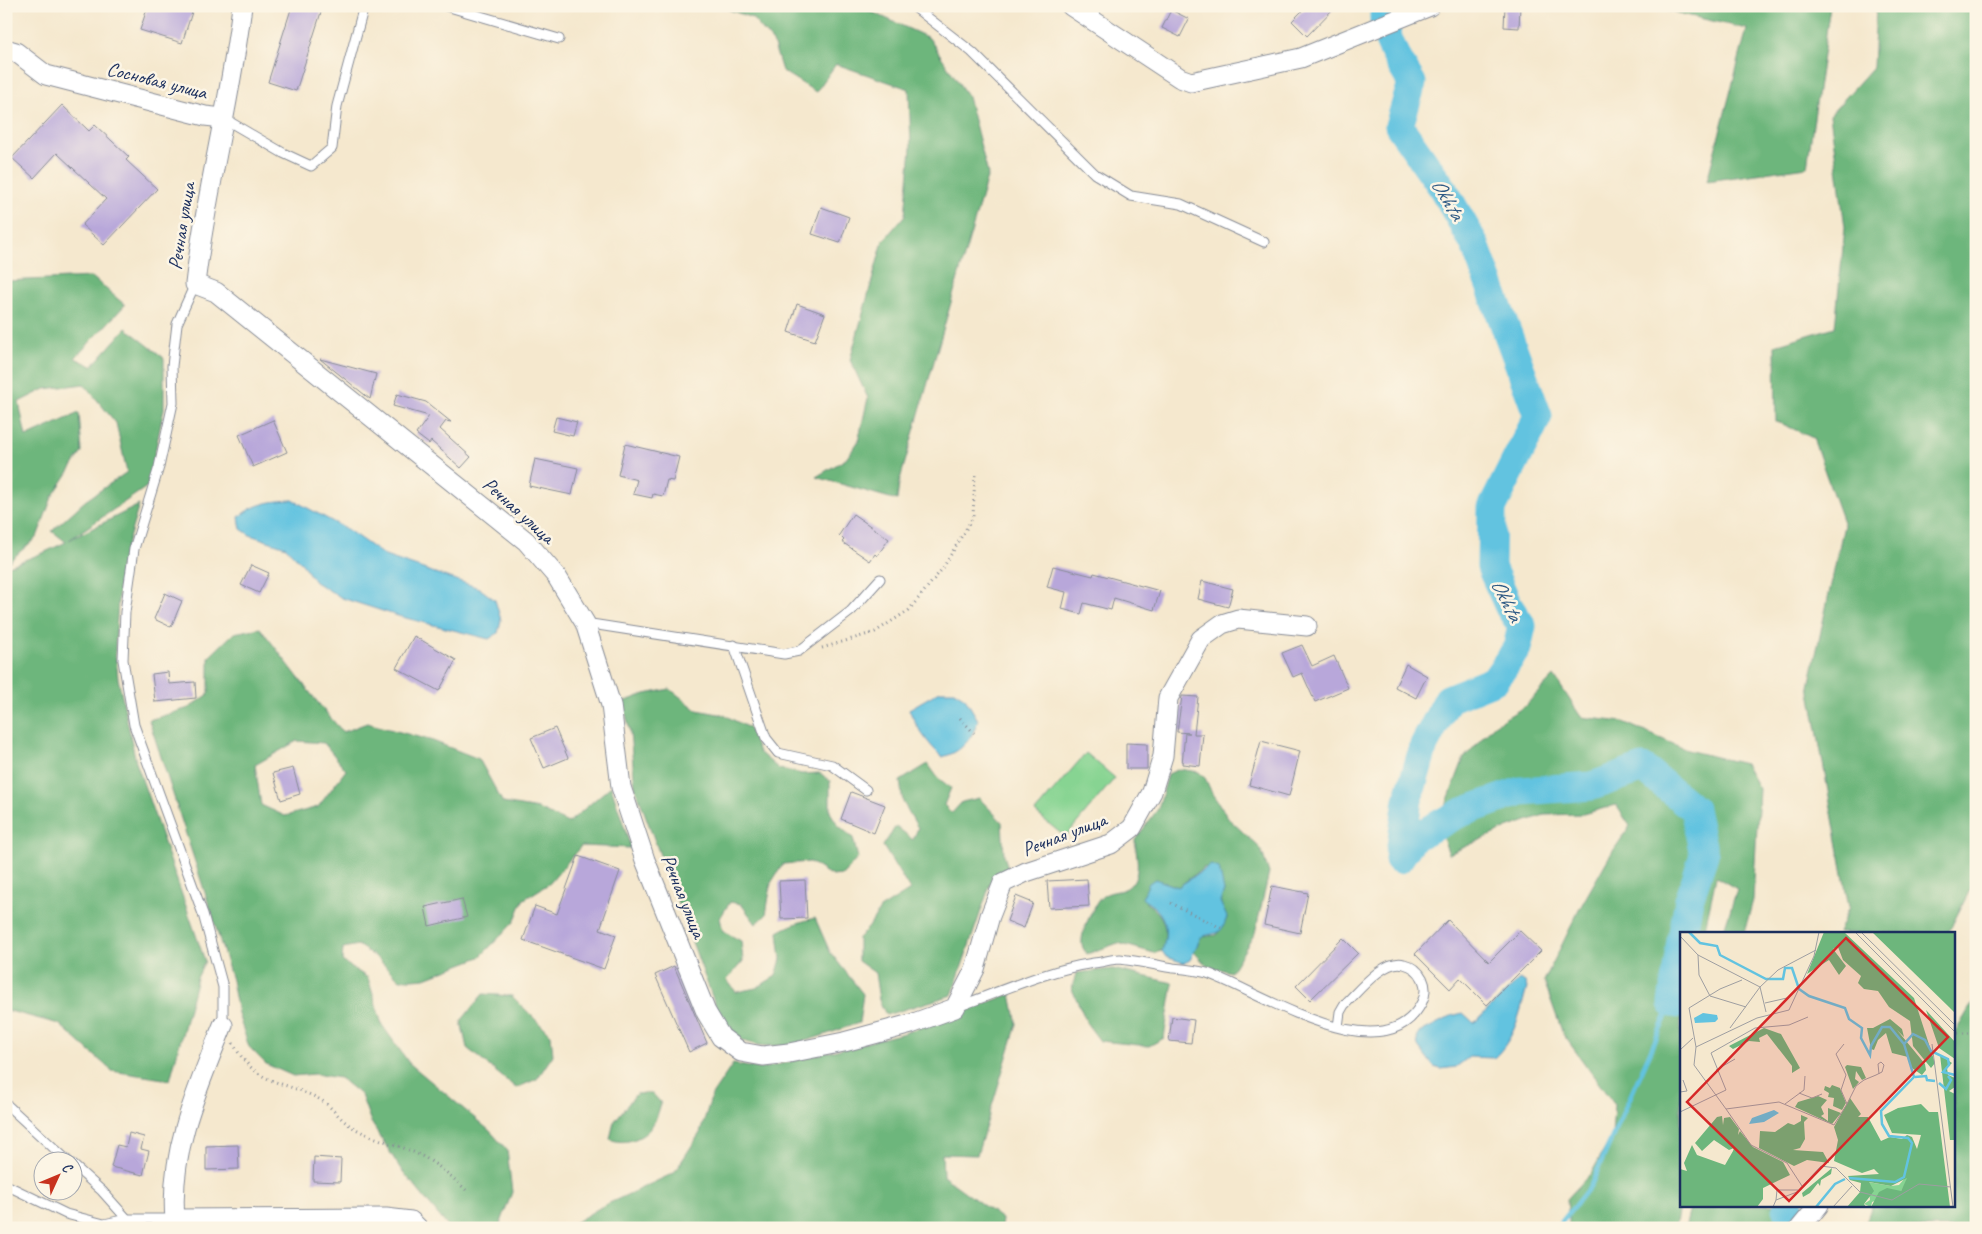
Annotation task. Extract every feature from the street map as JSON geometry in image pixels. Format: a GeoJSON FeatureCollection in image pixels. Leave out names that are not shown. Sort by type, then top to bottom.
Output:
{"type":"FeatureCollection","features":[{"type":"Feature","properties":{"kind":"street","name":"Сосновая улица"},"geometry":{"type":"LineString","coordinates":[[6,49],[16,52],[46,76],[205,116],[224,118],[236,53],[242,6]]}},
{"type":"Feature","properties":{"kind":"street"},"geometry":{"type":"LineString","coordinates":[[1071,6],[1180,78],[1191,82],[1300,58],[1430,6]]}},
{"type":"Feature","properties":{"kind":"street","name":"Речная улица"},"geometry":{"type":"LineString","coordinates":[[224,118],[210,185],[195,284],[216,292],[526,541],[557,577],[585,623],[611,705],[621,786],[645,860],[706,1012],[722,1037],[741,1052],[763,1056],[844,1042],[911,1024],[955,1008],[975,969],[990,916],[1003,883],[1026,872],[1111,844],[1132,828],[1152,792],[1163,756],[1168,698],[1201,639],[1222,624],[1238,619],[1307,626]]}},
{"type":"Feature","properties":{"kind":"street"},"geometry":{"type":"LineString","coordinates":[[223,1025],[188,1114],[174,1202],[175,1219],[386,1218],[411,1221],[418,1228]]}},
{"type":"Feature","properties":{"kind":"street"},"geometry":{"type":"LineString","coordinates":[[1800,1228],[1818,1206]]}},
{"type":"Feature","properties":{"kind":"lane"},"geometry":{"type":"LineString","coordinates":[[224,118],[284,153],[311,166],[332,148],[337,106],[363,6]]}},
{"type":"Feature","properties":{"kind":"lane"},"geometry":{"type":"LineString","coordinates":[[446,6],[559,39]]}},
{"type":"Feature","properties":{"kind":"lane"},"geometry":{"type":"LineString","coordinates":[[913,6],[972,52],[1095,174],[1131,196],[1181,204],[1264,242]]}},
{"type":"Feature","properties":{"kind":"lane"},"geometry":{"type":"LineString","coordinates":[[195,284],[177,324],[172,366],[173,403],[159,467],[134,549],[125,612],[123,660],[134,725],[202,914],[223,987],[223,1025]]}},
{"type":"Feature","properties":{"kind":"lane"},"geometry":{"type":"LineString","coordinates":[[585,623],[784,654],[799,651],[851,611],[880,579]]}},
{"type":"Feature","properties":{"kind":"lane"},"geometry":{"type":"LineString","coordinates":[[734,645],[766,738],[772,747],[778,753],[832,765],[866,790]]}},
{"type":"Feature","properties":{"kind":"lane"},"geometry":{"type":"LineString","coordinates":[[955,1008],[1051,973],[1076,966],[1119,959],[1206,973],[1306,1018],[1362,1033],[1389,1030],[1406,1021],[1420,1007],[1426,995],[1424,981],[1418,971],[1400,962],[1388,965],[1344,1006],[1340,1012],[1338,1026]]}},
{"type":"Feature","properties":{"kind":"lane"},"geometry":{"type":"LineString","coordinates":[[6,1104],[58,1152]]}},
{"type":"Feature","properties":{"kind":"lane"},"geometry":{"type":"LineString","coordinates":[[82,1173],[127,1219]]}},
{"type":"Feature","properties":{"kind":"lane"},"geometry":{"type":"LineString","coordinates":[[6,1185],[66,1214],[104,1224],[127,1219],[175,1219]]}},
{"type":"Feature","properties":{"kind":"path"},"geometry":{"type":"LineString","coordinates":[[799,651],[832,647],[875,632],[909,610],[942,568],[972,517],[976,475]]}},
{"type":"Feature","properties":{"kind":"path"},"geometry":{"type":"LineString","coordinates":[[960,718],[974,733]]}},
{"type":"Feature","properties":{"kind":"path"},"geometry":{"type":"LineString","coordinates":[[1171,903],[1223,929]]}},
{"type":"Feature","properties":{"kind":"path"},"geometry":{"type":"LineString","coordinates":[[223,1025],[236,1050],[252,1070],[272,1082],[297,1089],[321,1100],[351,1126],[379,1140],[412,1151],[442,1167],[466,1190]]}},
{"type":"Feature","properties":{"kind":"path"},"geometry":{"type":"LineString","coordinates":[[1954,1032],[1976,1033]]}},
{"type":"Feature","properties":{"kind":"green space"},"geometry":{"type":"Polygon","coordinates":[[[719,6],[859,6],[929,38],[968,97],[988,174],[899,483],[897,500],[816,477],[846,459],[858,442],[868,398],[850,360],[883,241],[905,215],[911,148],[909,89],[836,64],[816,92],[782,71],[773,42],[752,18],[719,6]]]}},
{"type":"Feature","properties":{"kind":"green space"},"geometry":{"type":"Polygon","coordinates":[[[1647,6],[1830,6],[1807,167],[1707,181],[1747,29],[1647,6]]]}},
{"type":"Feature","properties":{"kind":"green space"},"geometry":{"type":"Polygon","coordinates":[[[1873,6],[1976,6],[1976,878],[1949,932],[1838,932],[1849,907],[1809,686],[1844,525],[1813,438],[1776,421],[1775,345],[1835,327],[1845,227],[1830,115],[1873,67],[1876,8],[1873,6]]]}},
{"type":"Feature","properties":{"kind":"green space"},"geometry":{"type":"Polygon","coordinates":[[[92,277],[125,305],[75,358],[92,366],[126,328],[164,358],[164,409],[148,486],[69,540],[139,505],[120,569],[115,649],[118,678],[136,762],[205,961],[197,978],[170,1080],[112,1071],[59,1024],[6,1010],[6,567],[66,542],[52,531],[85,501],[127,472],[116,423],[84,384],[45,389],[19,402],[26,437],[79,413],[82,452],[52,497],[37,537],[6,564],[6,281],[92,277]]]}},
{"type":"Feature","properties":{"kind":"green space"},"geometry":{"type":"Polygon","coordinates":[[[260,628],[343,732],[367,723],[433,741],[479,759],[503,803],[538,809],[568,823],[611,786],[631,848],[581,846],[550,883],[523,900],[514,922],[480,957],[425,978],[400,980],[377,958],[358,945],[343,948],[342,961],[368,978],[382,1025],[409,1063],[490,1131],[507,1150],[512,1192],[499,1228],[449,1228],[400,1168],[371,1122],[361,1095],[340,1078],[314,1074],[293,1076],[266,1064],[249,1047],[238,1014],[232,980],[149,720],[189,708],[209,694],[209,657],[234,633],[260,628]],[[297,741],[255,765],[261,805],[285,816],[318,807],[346,770],[324,743],[297,741]]]}},
{"type":"Feature","properties":{"kind":"green space"},"geometry":{"type":"Polygon","coordinates":[[[1554,676],[1581,717],[1623,722],[1687,750],[1745,764],[1759,789],[1753,900],[1744,932],[1723,932],[1737,889],[1716,877],[1704,932],[1680,932],[1680,1202],[1675,1228],[1569,1228],[1567,1199],[1592,1172],[1612,1136],[1614,1104],[1563,1034],[1544,981],[1580,908],[1609,857],[1630,826],[1616,805],[1583,814],[1544,815],[1507,828],[1449,854],[1438,826],[1464,758],[1494,725],[1524,707],[1554,676]]]}},
{"type":"Feature","properties":{"kind":"green space"},"geometry":{"type":"Polygon","coordinates":[[[670,689],[697,710],[724,715],[749,728],[759,752],[779,769],[802,774],[820,773],[830,781],[830,812],[838,825],[853,838],[858,858],[842,875],[832,876],[810,862],[783,864],[771,883],[766,915],[756,924],[741,904],[730,902],[720,918],[723,931],[741,941],[743,961],[727,980],[736,992],[756,988],[776,976],[781,959],[778,932],[815,918],[830,952],[863,994],[859,1023],[801,1042],[771,1046],[756,1045],[742,1040],[720,1018],[635,787],[630,732],[623,702],[645,694],[670,689]]]}},
{"type":"Feature","properties":{"kind":"green space"},"geometry":{"type":"Polygon","coordinates":[[[1086,753],[1115,778],[1065,837],[1035,812],[1086,753]]]}},
{"type":"Feature","properties":{"kind":"green space"},"geometry":{"type":"Polygon","coordinates":[[[928,764],[938,778],[951,788],[944,805],[952,813],[962,802],[979,798],[1002,822],[1004,855],[1008,869],[993,876],[952,995],[886,1015],[879,1000],[875,973],[858,961],[858,938],[869,927],[880,909],[910,890],[883,846],[896,826],[913,840],[918,828],[903,802],[900,781],[928,764]]]}},
{"type":"Feature","properties":{"kind":"green space"},"geometry":{"type":"Polygon","coordinates":[[[1179,769],[1199,772],[1205,778],[1213,795],[1230,820],[1261,849],[1269,873],[1255,933],[1231,972],[1207,966],[1194,952],[1201,937],[1217,935],[1227,918],[1220,902],[1224,891],[1205,867],[1178,887],[1155,879],[1146,903],[1158,912],[1164,924],[1165,937],[1162,951],[1154,953],[1118,943],[1087,954],[1082,946],[1087,923],[1100,899],[1107,894],[1123,890],[1133,882],[1137,872],[1135,840],[1158,809],[1168,774],[1179,769]]]}},
{"type":"Feature","properties":{"kind":"green space"},"geometry":{"type":"Polygon","coordinates":[[[1113,969],[1173,983],[1164,1038],[1149,1046],[1100,1041],[1088,1025],[1072,989],[1076,973],[1113,969]]]}},
{"type":"Feature","properties":{"kind":"green space"},"geometry":{"type":"Polygon","coordinates":[[[483,994],[512,996],[551,1035],[553,1055],[537,1079],[516,1088],[467,1048],[461,1021],[483,994]]]}},
{"type":"Feature","properties":{"kind":"green space"},"geometry":{"type":"Polygon","coordinates":[[[1011,994],[1017,1024],[977,1155],[942,1154],[943,1176],[1002,1219],[1001,1228],[566,1228],[601,1207],[674,1173],[700,1133],[712,1095],[733,1064],[761,1069],[904,1033],[1011,994]]]}},
{"type":"Feature","properties":{"kind":"green space"},"geometry":{"type":"Polygon","coordinates":[[[1976,997],[1976,1228],[1864,1228],[1872,1206],[1954,1206],[1954,1034],[1976,997]]]}},
{"type":"Feature","properties":{"kind":"green space"},"geometry":{"type":"Polygon","coordinates":[[[652,1093],[661,1103],[651,1128],[641,1136],[629,1141],[622,1142],[610,1139],[614,1122],[636,1094],[652,1093]]]}},
{"type":"Feature","properties":{"kind":"green space"},"geometry":{"type":"Polygon","coordinates":[[[1691,1206],[1805,1206],[1791,1228],[1685,1228],[1691,1206]]]}},
{"type":"Feature","properties":{"kind":"water"},"geometry":{"type":"Polygon","coordinates":[[[293,500],[348,530],[385,556],[479,588],[495,600],[501,620],[498,633],[489,639],[398,616],[342,598],[315,582],[303,565],[286,547],[250,535],[241,529],[239,517],[245,512],[271,502],[293,500]]]}},
{"type":"Feature","properties":{"kind":"water"},"geometry":{"type":"Polygon","coordinates":[[[940,691],[954,691],[965,698],[978,720],[973,733],[965,744],[955,752],[942,757],[923,735],[909,709],[940,691]]]}},
{"type":"Feature","properties":{"kind":"water"},"geometry":{"type":"Polygon","coordinates":[[[1211,865],[1219,868],[1224,891],[1220,902],[1227,917],[1225,924],[1217,933],[1201,937],[1190,960],[1184,963],[1166,957],[1162,951],[1165,940],[1165,928],[1162,918],[1155,908],[1142,898],[1149,883],[1155,879],[1178,887],[1211,865]]]}},
{"type":"Feature","properties":{"kind":"water"},"geometry":{"type":"Polygon","coordinates":[[[1520,979],[1525,982],[1527,988],[1519,1017],[1512,1034],[1494,1058],[1469,1057],[1456,1067],[1441,1069],[1434,1067],[1418,1046],[1417,1038],[1419,1033],[1451,1016],[1463,1013],[1474,1023],[1520,979]]]}},
{"type":"Feature","properties":{"kind":"building"},"geometry":{"type":"Polygon","coordinates":[[[148,6],[194,6],[182,43],[140,30],[148,6]]]}},
{"type":"Feature","properties":{"kind":"building"},"geometry":{"type":"Polygon","coordinates":[[[292,6],[323,6],[296,91],[268,82],[292,6]]]}},
{"type":"Feature","properties":{"kind":"building"},"geometry":{"type":"Polygon","coordinates":[[[1307,6],[1336,6],[1307,36],[1292,21],[1307,6]]]}},
{"type":"Feature","properties":{"kind":"building"},"geometry":{"type":"Polygon","coordinates":[[[1505,6],[1520,6],[1519,28],[1504,27],[1505,6]]]}},
{"type":"Feature","properties":{"kind":"building"},"geometry":{"type":"Polygon","coordinates":[[[1171,10],[1189,19],[1180,37],[1162,28],[1171,10]]]}},
{"type":"Feature","properties":{"kind":"building"},"geometry":{"type":"Polygon","coordinates":[[[62,105],[89,131],[95,125],[129,157],[126,160],[157,189],[104,245],[82,225],[106,199],[57,153],[34,178],[12,158],[62,105]]]}},
{"type":"Feature","properties":{"kind":"building"},"geometry":{"type":"Polygon","coordinates":[[[821,207],[849,217],[840,243],[812,234],[821,207]]]}},
{"type":"Feature","properties":{"kind":"building"},"geometry":{"type":"Polygon","coordinates":[[[797,304],[825,314],[815,341],[788,332],[797,304]]]}},
{"type":"Feature","properties":{"kind":"building"},"geometry":{"type":"Polygon","coordinates":[[[320,359],[376,374],[370,399],[320,359]]]}},
{"type":"Feature","properties":{"kind":"building"},"geometry":{"type":"Polygon","coordinates":[[[397,394],[426,402],[451,422],[446,421],[440,429],[471,457],[461,468],[431,441],[429,444],[416,434],[429,416],[393,406],[397,394]]]}},
{"type":"Feature","properties":{"kind":"building"},"geometry":{"type":"Polygon","coordinates":[[[556,417],[577,422],[573,436],[552,431],[556,417]]]}},
{"type":"Feature","properties":{"kind":"building"},"geometry":{"type":"Polygon","coordinates":[[[273,420],[287,452],[253,467],[239,435],[273,420]]]}},
{"type":"Feature","properties":{"kind":"building"},"geometry":{"type":"Polygon","coordinates":[[[625,444],[679,457],[673,481],[667,480],[663,496],[653,494],[652,498],[633,494],[637,480],[618,475],[625,444]]]}},
{"type":"Feature","properties":{"kind":"building"},"geometry":{"type":"Polygon","coordinates":[[[535,459],[578,468],[572,495],[529,486],[535,459]]]}},
{"type":"Feature","properties":{"kind":"building"},"geometry":{"type":"Polygon","coordinates":[[[853,514],[889,539],[877,556],[875,554],[870,561],[842,542],[844,540],[839,535],[853,514]]]}},
{"type":"Feature","properties":{"kind":"building"},"geometry":{"type":"Polygon","coordinates":[[[251,565],[269,573],[259,593],[241,585],[251,565]]]}},
{"type":"Feature","properties":{"kind":"building"},"geometry":{"type":"Polygon","coordinates":[[[1053,566],[1093,576],[1094,573],[1160,591],[1154,610],[1114,598],[1111,610],[1084,603],[1081,614],[1062,609],[1066,592],[1047,587],[1053,566]]]}},
{"type":"Feature","properties":{"kind":"building"},"geometry":{"type":"Polygon","coordinates":[[[1202,581],[1233,589],[1228,607],[1198,599],[1202,581]]]}},
{"type":"Feature","properties":{"kind":"building"},"geometry":{"type":"Polygon","coordinates":[[[165,593],[182,601],[171,627],[154,619],[165,593]]]}},
{"type":"Feature","properties":{"kind":"building"},"geometry":{"type":"Polygon","coordinates":[[[414,636],[456,660],[439,691],[396,668],[414,636]]]}},
{"type":"Feature","properties":{"kind":"building"},"geometry":{"type":"Polygon","coordinates":[[[1302,645],[1312,666],[1334,656],[1348,688],[1315,702],[1302,673],[1293,677],[1282,653],[1302,645]]]}},
{"type":"Feature","properties":{"kind":"building"},"geometry":{"type":"Polygon","coordinates":[[[1406,664],[1427,676],[1416,698],[1395,687],[1406,664]]]}},
{"type":"Feature","properties":{"kind":"building"},"geometry":{"type":"Polygon","coordinates":[[[168,672],[169,684],[195,682],[196,698],[155,702],[152,674],[168,672]]]}},
{"type":"Feature","properties":{"kind":"building"},"geometry":{"type":"Polygon","coordinates":[[[1182,696],[1198,697],[1194,734],[1203,734],[1200,766],[1182,764],[1185,733],[1190,733],[1177,732],[1182,696]]]}},
{"type":"Feature","properties":{"kind":"building"},"geometry":{"type":"Polygon","coordinates":[[[555,728],[568,758],[544,768],[531,738],[555,728]]]}},
{"type":"Feature","properties":{"kind":"building"},"geometry":{"type":"Polygon","coordinates":[[[1261,741],[1300,751],[1289,796],[1249,785],[1261,741]]]}},
{"type":"Feature","properties":{"kind":"building"},"geometry":{"type":"Polygon","coordinates":[[[1126,743],[1147,744],[1147,769],[1126,769],[1126,743]]]}},
{"type":"Feature","properties":{"kind":"building"},"geometry":{"type":"Polygon","coordinates":[[[293,768],[300,794],[281,800],[273,773],[293,768]]]}},
{"type":"Feature","properties":{"kind":"building"},"geometry":{"type":"Polygon","coordinates":[[[851,792],[885,805],[874,833],[841,819],[851,792]]]}},
{"type":"Feature","properties":{"kind":"building"},"geometry":{"type":"Polygon","coordinates":[[[578,856],[620,871],[600,929],[616,935],[604,969],[523,940],[535,906],[557,914],[578,856]]]}},
{"type":"Feature","properties":{"kind":"building"},"geometry":{"type":"Polygon","coordinates":[[[1087,879],[1089,906],[1049,908],[1047,881],[1087,879]]]}},
{"type":"Feature","properties":{"kind":"building"},"geometry":{"type":"Polygon","coordinates":[[[805,880],[807,918],[781,919],[779,881],[805,880]]]}},
{"type":"Feature","properties":{"kind":"building"},"geometry":{"type":"Polygon","coordinates":[[[1272,886],[1308,893],[1300,933],[1264,925],[1272,886]]]}},
{"type":"Feature","properties":{"kind":"building"},"geometry":{"type":"Polygon","coordinates":[[[1016,896],[1033,903],[1024,928],[1007,921],[1016,896]]]}},
{"type":"Feature","properties":{"kind":"building"},"geometry":{"type":"Polygon","coordinates":[[[462,899],[467,917],[429,926],[425,907],[462,899]]]}},
{"type":"Feature","properties":{"kind":"building"},"geometry":{"type":"Polygon","coordinates":[[[1448,920],[1489,962],[1520,931],[1541,951],[1487,1005],[1460,978],[1450,989],[1415,954],[1448,920]]]}},
{"type":"Feature","properties":{"kind":"building"},"geometry":{"type":"Polygon","coordinates":[[[1343,938],[1358,953],[1310,1000],[1296,986],[1343,938]]]}},
{"type":"Feature","properties":{"kind":"building"},"geometry":{"type":"Polygon","coordinates":[[[674,966],[707,1043],[689,1052],[655,975],[674,966]]]}},
{"type":"Feature","properties":{"kind":"building"},"geometry":{"type":"Polygon","coordinates":[[[1172,1017],[1194,1020],[1191,1043],[1169,1041],[1172,1017]]]}},
{"type":"Feature","properties":{"kind":"building"},"geometry":{"type":"Polygon","coordinates":[[[129,1133],[144,1137],[141,1149],[149,1151],[143,1175],[111,1167],[117,1145],[126,1147],[129,1133]]]}},
{"type":"Feature","properties":{"kind":"building"},"geometry":{"type":"Polygon","coordinates":[[[238,1145],[239,1169],[206,1170],[206,1146],[238,1145]]]}},
{"type":"Feature","properties":{"kind":"building"},"geometry":{"type":"Polygon","coordinates":[[[314,1157],[341,1159],[340,1182],[313,1181],[314,1157]]]}},
{"type":"Feature","properties":{"kind":"waterway","name":"Okhta"},"geometry":{"type":"LineString","coordinates":[[1385,6],[1384,16],[1387,36],[1412,83],[1399,126],[1442,187],[1475,245],[1538,416],[1492,508],[1491,567],[1509,607],[1522,626],[1517,648],[1495,680],[1448,699],[1424,745],[1408,800],[1399,859],[1413,838],[1460,813],[1521,791],[1592,786],[1643,768],[1694,809],[1704,855],[1689,900],[1683,932]]}},
{"type":"Feature","properties":{"kind":"waterway","name":"Okhta"},"geometry":{"type":"LineString","coordinates":[[1680,948],[1672,1003],[1680,1004]]}},
{"type":"Feature","properties":{"kind":"waterway"},"geometry":{"type":"LineString","coordinates":[[1557,1228],[1591,1185],[1672,1003]]}},
{"type":"Feature","properties":{"kind":"waterway","name":"Okhta"},"geometry":{"type":"LineString","coordinates":[[1788,1206],[1787,1209],[1797,1228]]}}]}
